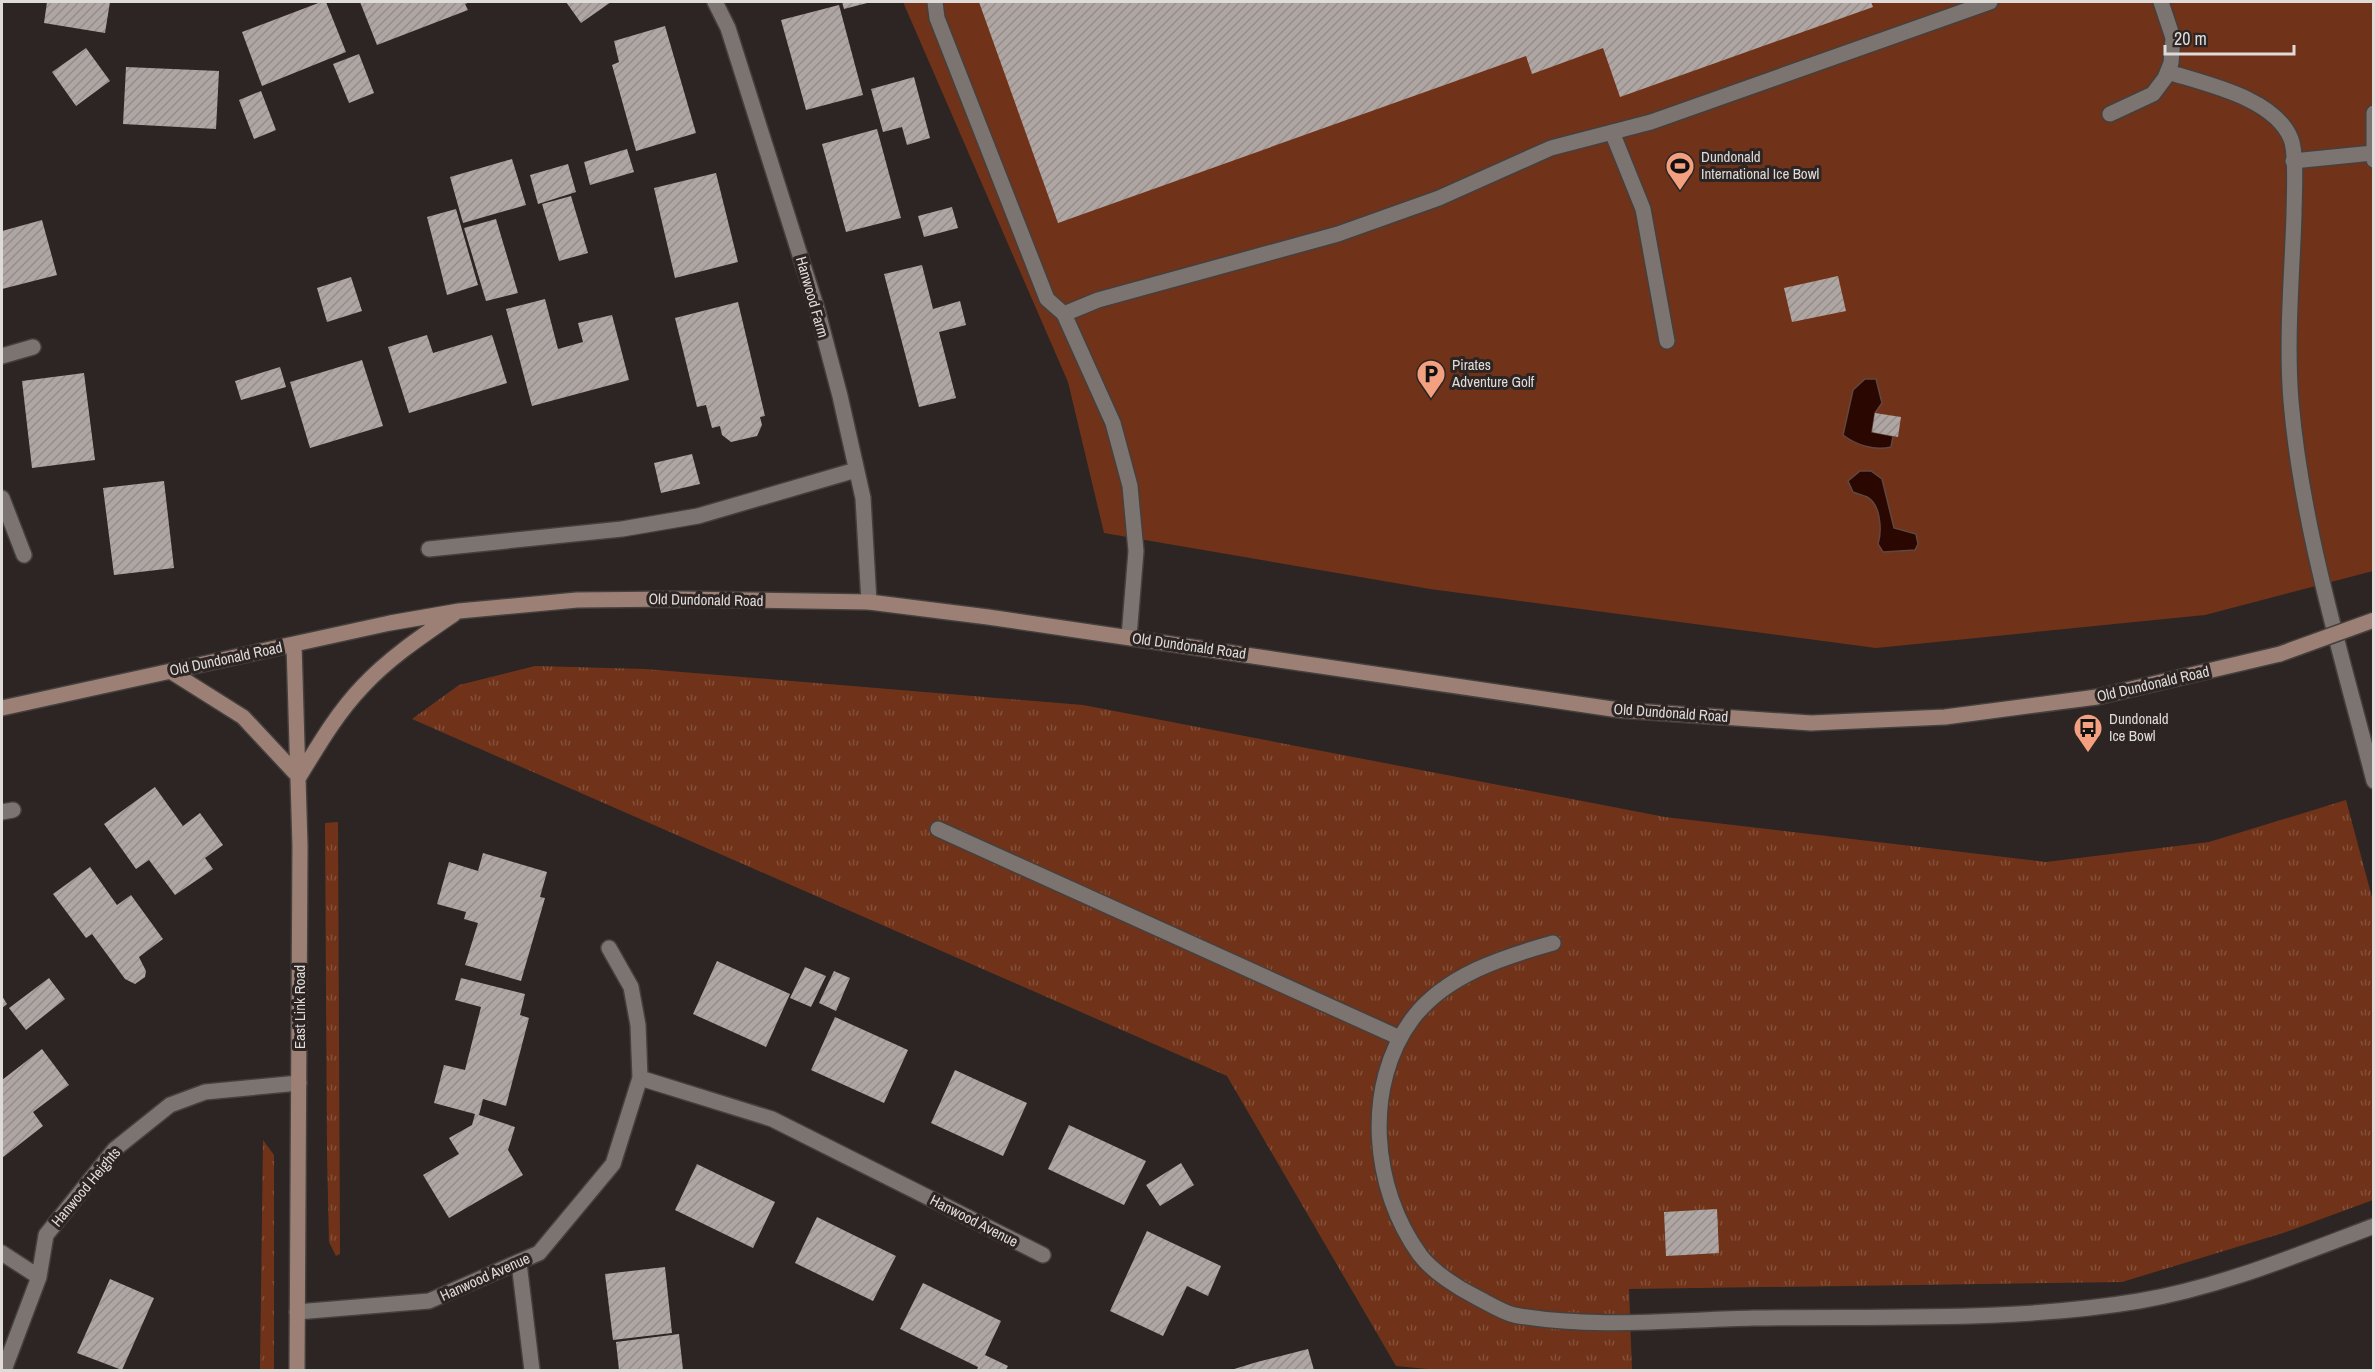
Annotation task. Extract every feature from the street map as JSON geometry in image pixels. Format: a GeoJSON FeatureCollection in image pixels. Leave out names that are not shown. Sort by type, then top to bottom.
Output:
{"type":"FeatureCollection","features":[{"type":"Feature","properties":{"kind":"street","name":"Hanwood Farm"},"geometry":{"type":"LineString","coordinates":[[715,2],[728,28],[816,309],[863,498],[869,602]]}},
{"type":"Feature","properties":{"kind":"street"},"geometry":{"type":"LineString","coordinates":[[935,2],[937,18],[1047,299],[1064,314],[1113,423],[1130,486],[1136,551],[1129,637]]}},
{"type":"Feature","properties":{"kind":"street"},"geometry":{"type":"LineString","coordinates":[[1064,314],[1098,300],[1338,234],[1439,198],[1551,148],[1651,122],[1990,2]]}},
{"type":"Feature","properties":{"kind":"street"},"geometry":{"type":"LineString","coordinates":[[2110,114],[2153,94],[2168,72],[2174,38],[2161,2]]}},
{"type":"Feature","properties":{"kind":"street"},"geometry":{"type":"LineString","coordinates":[[2168,72],[2259,104],[2276,117],[2292,140],[2295,186],[2291,397],[2296,452],[2324,584],[2373,781]]}},
{"type":"Feature","properties":{"kind":"street"},"geometry":{"type":"LineString","coordinates":[[2373,113],[2373,160]]}},
{"type":"Feature","properties":{"kind":"street"},"geometry":{"type":"LineString","coordinates":[[1612,132],[1643,209],[1667,341]]}},
{"type":"Feature","properties":{"kind":"street"},"geometry":{"type":"LineString","coordinates":[[2293,161],[2373,153]]}},
{"type":"Feature","properties":{"kind":"street"},"geometry":{"type":"LineString","coordinates":[[2,356],[33,347]]}},
{"type":"Feature","properties":{"kind":"street"},"geometry":{"type":"LineString","coordinates":[[429,549],[622,530],[698,516],[856,470]]}},
{"type":"Feature","properties":{"kind":"street"},"geometry":{"type":"LineString","coordinates":[[2,498],[24,555]]}},
{"type":"Feature","properties":{"kind":"street","name":"Old Dundonald Road"},"geometry":{"type":"LineString","coordinates":[[2,708],[294,644],[459,611],[577,600],[869,602],[1129,637],[1618,710],[1812,723],[1945,717],[2097,698],[2280,654],[2373,620]]}},
{"type":"Feature","properties":{"kind":"street"},"geometry":{"type":"LineString","coordinates":[[170,671],[243,717],[299,777],[326,733],[363,685],[412,642],[459,611]]}},
{"type":"Feature","properties":{"kind":"street","name":"East Link Road"},"geometry":{"type":"LineString","coordinates":[[294,644],[299,777],[297,1371]]}},
{"type":"Feature","properties":{"kind":"street"},"geometry":{"type":"LineString","coordinates":[[938,829],[1400,1038]]}},
{"type":"Feature","properties":{"kind":"street"},"geometry":{"type":"LineString","coordinates":[[1553,942],[1502,958],[1453,982],[1415,1015],[1400,1038],[1381,1092],[1379,1148],[1392,1205],[1421,1258],[1462,1290],[1511,1314],[1596,1322],[2005,1314],[2095,1305],[2140,1300],[2246,1275],[2373,1226]]}},
{"type":"Feature","properties":{"kind":"street","name":"Hanwood Avenue"},"geometry":{"type":"LineString","coordinates":[[297,1312],[429,1301],[539,1253],[613,1164],[640,1078],[638,1025],[631,987],[609,948]]}},
{"type":"Feature","properties":{"kind":"street","name":"Hanwood Avenue"},"geometry":{"type":"LineString","coordinates":[[640,1078],[772,1119],[1043,1255]]}},
{"type":"Feature","properties":{"kind":"street","name":"Hanwood Heights"},"geometry":{"type":"LineString","coordinates":[[4,1371],[39,1277],[46,1235],[115,1149],[170,1105],[205,1092],[299,1083]]}},
{"type":"Feature","properties":{"kind":"street"},"geometry":{"type":"LineString","coordinates":[[2,1253],[39,1277]]}},
{"type":"Feature","properties":{"kind":"street"},"geometry":{"type":"LineString","coordinates":[[519,1263],[532,1371]]}},
{"type":"Feature","properties":{"kind":"green space","name":"Dundonald International Ice Bowl"},"geometry":{"type":"Polygon","coordinates":[[[903,2],[2373,2],[2373,571],[2205,615],[1876,648],[1430,589],[1104,533],[1068,382],[903,2]]]}},
{"type":"Feature","properties":{"kind":"green space"},"geometry":{"type":"Polygon","coordinates":[[[535,666],[645,669],[1083,705],[1665,817],[2046,862],[2209,842],[2346,800],[2373,901],[2373,1200],[2283,1233],[2122,1282],[1629,1289],[1632,1370],[1438,1370],[1396,1366],[1227,1076],[412,719],[459,685],[535,666]]]}},
{"type":"Feature","properties":{"kind":"green space"},"geometry":{"type":"Polygon","coordinates":[[[338,822],[340,1254],[336,1256],[329,1242],[325,823],[338,822]]]}},
{"type":"Feature","properties":{"kind":"green space"},"geometry":{"type":"Polygon","coordinates":[[[263,1140],[274,1155],[274,1370],[260,1370],[263,1140]]]}},
{"type":"Feature","properties":{"kind":"shaded area"},"geometry":{"type":"Polygon","coordinates":[[[1865,379],[1876,379],[1882,403],[1875,413],[1872,432],[1893,436],[1891,447],[1866,446],[1843,435],[1853,390],[1865,379]]]}},
{"type":"Feature","properties":{"kind":"shaded area"},"geometry":{"type":"Polygon","coordinates":[[[1860,471],[1871,471],[1882,479],[1894,528],[1916,534],[1918,544],[1915,550],[1883,552],[1878,544],[1880,525],[1875,505],[1867,497],[1853,492],[1848,481],[1860,471]]]}},
{"type":"Feature","properties":{"kind":"building"},"geometry":{"type":"Polygon","coordinates":[[[47,2],[110,2],[105,33],[44,23],[47,2]]]}},
{"type":"Feature","properties":{"kind":"building"},"geometry":{"type":"Polygon","coordinates":[[[326,2],[346,52],[262,86],[242,32],[326,2]]]}},
{"type":"Feature","properties":{"kind":"building"},"geometry":{"type":"Polygon","coordinates":[[[360,2],[470,2],[465,4],[468,10],[377,45],[360,2]]]}},
{"type":"Feature","properties":{"kind":"building"},"geometry":{"type":"Polygon","coordinates":[[[566,2],[611,2],[581,23],[566,2]]]}},
{"type":"Feature","properties":{"kind":"building"},"geometry":{"type":"Polygon","coordinates":[[[842,2],[871,2],[844,9],[842,2]]]}},
{"type":"Feature","properties":{"kind":"building"},"geometry":{"type":"Polygon","coordinates":[[[979,2],[1871,2],[1873,7],[1620,97],[1603,48],[1532,74],[1526,56],[1058,223],[979,2]]]}},
{"type":"Feature","properties":{"kind":"building"},"geometry":{"type":"Polygon","coordinates":[[[839,5],[863,95],[806,110],[781,20],[839,5]]]}},
{"type":"Feature","properties":{"kind":"building"},"geometry":{"type":"Polygon","coordinates":[[[665,26],[696,133],[636,151],[612,65],[619,62],[614,41],[665,26]]]}},
{"type":"Feature","properties":{"kind":"building"},"geometry":{"type":"Polygon","coordinates":[[[86,48],[110,81],[76,106],[52,72],[86,48]]]}},
{"type":"Feature","properties":{"kind":"building"},"geometry":{"type":"Polygon","coordinates":[[[359,54],[374,93],[349,103],[333,64],[359,54]]]}},
{"type":"Feature","properties":{"kind":"building"},"geometry":{"type":"Polygon","coordinates":[[[126,67],[219,71],[216,129],[123,124],[126,67]]]}},
{"type":"Feature","properties":{"kind":"building"},"geometry":{"type":"Polygon","coordinates":[[[914,77],[930,138],[907,145],[902,127],[883,132],[871,89],[914,77]]]}},
{"type":"Feature","properties":{"kind":"building"},"geometry":{"type":"Polygon","coordinates":[[[261,91],[276,130],[254,139],[239,100],[261,91]]]}},
{"type":"Feature","properties":{"kind":"building"},"geometry":{"type":"Polygon","coordinates":[[[877,129],[901,218],[846,232],[822,144],[877,129]]]}},
{"type":"Feature","properties":{"kind":"building"},"geometry":{"type":"Polygon","coordinates":[[[627,149],[634,172],[590,185],[584,162],[627,149]]]}},
{"type":"Feature","properties":{"kind":"building"},"geometry":{"type":"Polygon","coordinates":[[[512,159],[526,205],[463,223],[450,177],[512,159]]]}},
{"type":"Feature","properties":{"kind":"building"},"geometry":{"type":"Polygon","coordinates":[[[568,164],[576,192],[538,204],[530,175],[568,164]]]}},
{"type":"Feature","properties":{"kind":"building"},"geometry":{"type":"Polygon","coordinates":[[[716,173],[738,262],[675,278],[654,188],[716,173]]]}},
{"type":"Feature","properties":{"kind":"building"},"geometry":{"type":"Polygon","coordinates":[[[571,196],[588,253],[559,261],[542,204],[571,196]]]}},
{"type":"Feature","properties":{"kind":"building"},"geometry":{"type":"Polygon","coordinates":[[[952,207],[958,228],[924,237],[918,216],[952,207]]]}},
{"type":"Feature","properties":{"kind":"building"},"geometry":{"type":"Polygon","coordinates":[[[456,209],[478,285],[447,295],[427,217],[456,209]]]}},
{"type":"Feature","properties":{"kind":"building"},"geometry":{"type":"Polygon","coordinates":[[[496,219],[518,293],[486,301],[464,228],[496,219]]]}},
{"type":"Feature","properties":{"kind":"building"},"geometry":{"type":"Polygon","coordinates":[[[42,220],[57,275],[2,289],[2,231],[42,220]]]}},
{"type":"Feature","properties":{"kind":"building"},"geometry":{"type":"Polygon","coordinates":[[[922,265],[933,309],[960,301],[966,325],[939,332],[956,398],[919,407],[884,274],[922,265]]]}},
{"type":"Feature","properties":{"kind":"building"},"geometry":{"type":"Polygon","coordinates":[[[1838,276],[1846,311],[1792,322],[1784,288],[1838,276]]]}},
{"type":"Feature","properties":{"kind":"building"},"geometry":{"type":"Polygon","coordinates":[[[351,277],[362,311],[327,322],[317,288],[351,277]]]}},
{"type":"Feature","properties":{"kind":"building"},"geometry":{"type":"Polygon","coordinates":[[[545,299],[558,349],[583,342],[578,323],[612,315],[629,380],[532,406],[506,309],[545,299]]]}},
{"type":"Feature","properties":{"kind":"building"},"geometry":{"type":"Polygon","coordinates":[[[738,302],[765,416],[760,417],[762,425],[757,436],[731,442],[722,435],[720,426],[712,428],[706,405],[697,407],[675,318],[738,302]]]}},
{"type":"Feature","properties":{"kind":"building"},"geometry":{"type":"Polygon","coordinates":[[[427,335],[433,353],[492,335],[507,383],[409,413],[388,347],[427,335]]]}},
{"type":"Feature","properties":{"kind":"building"},"geometry":{"type":"Polygon","coordinates":[[[362,360],[383,426],[310,448],[290,382],[362,360]]]}},
{"type":"Feature","properties":{"kind":"building"},"geometry":{"type":"Polygon","coordinates":[[[280,367],[286,387],[241,400],[235,381],[280,367]]]}},
{"type":"Feature","properties":{"kind":"building"},"geometry":{"type":"Polygon","coordinates":[[[84,373],[95,460],[32,468],[22,381],[84,373]]]}},
{"type":"Feature","properties":{"kind":"building"},"geometry":{"type":"Polygon","coordinates":[[[1875,413],[1901,417],[1898,437],[1872,432],[1875,413]]]}},
{"type":"Feature","properties":{"kind":"building"},"geometry":{"type":"Polygon","coordinates":[[[692,454],[700,484],[661,493],[654,463],[692,454]]]}},
{"type":"Feature","properties":{"kind":"building"},"geometry":{"type":"Polygon","coordinates":[[[164,481],[174,568],[114,575],[103,488],[164,481]]]}},
{"type":"Feature","properties":{"kind":"building"},"geometry":{"type":"Polygon","coordinates":[[[155,787],[183,826],[200,813],[223,845],[205,858],[213,869],[175,895],[149,860],[136,869],[104,824],[155,787]]]}},
{"type":"Feature","properties":{"kind":"building"},"geometry":{"type":"Polygon","coordinates":[[[483,853],[547,872],[540,897],[545,898],[521,981],[465,965],[478,923],[464,919],[466,912],[437,904],[449,862],[478,871],[483,853]]]}},
{"type":"Feature","properties":{"kind":"building"},"geometry":{"type":"Polygon","coordinates":[[[90,867],[117,905],[131,895],[163,939],[139,957],[146,971],[145,977],[135,984],[125,979],[92,934],[86,938],[53,894],[90,867]]]}},
{"type":"Feature","properties":{"kind":"building"},"geometry":{"type":"Polygon","coordinates":[[[717,961],[790,994],[766,1047],[693,1014],[717,961]]]}},
{"type":"Feature","properties":{"kind":"building"},"geometry":{"type":"Polygon","coordinates":[[[805,967],[826,976],[811,1007],[790,998],[805,967]]]}},
{"type":"Feature","properties":{"kind":"building"},"geometry":{"type":"Polygon","coordinates":[[[834,971],[850,978],[836,1011],[819,1003],[834,971]]]}},
{"type":"Feature","properties":{"kind":"building"},"geometry":{"type":"Polygon","coordinates":[[[49,978],[65,999],[26,1030],[9,1008],[49,978]]]}},
{"type":"Feature","properties":{"kind":"building"},"geometry":{"type":"Polygon","coordinates":[[[461,978],[525,994],[520,1015],[529,1018],[506,1106],[483,1099],[479,1115],[515,1127],[508,1150],[523,1175],[449,1218],[423,1175],[459,1154],[449,1138],[472,1125],[475,1114],[434,1103],[444,1065],[465,1070],[481,1007],[455,1000],[461,978]]]}},
{"type":"Feature","properties":{"kind":"building"},"geometry":{"type":"Polygon","coordinates":[[[2,996],[7,1004],[2,1008],[2,996]]]}},
{"type":"Feature","properties":{"kind":"building"},"geometry":{"type":"Polygon","coordinates":[[[835,1017],[908,1050],[884,1103],[811,1070],[835,1017]]]}},
{"type":"Feature","properties":{"kind":"building"},"geometry":{"type":"Polygon","coordinates":[[[42,1049],[69,1085],[33,1112],[43,1126],[2,1158],[2,1080],[42,1049]]]}},
{"type":"Feature","properties":{"kind":"building"},"geometry":{"type":"Polygon","coordinates":[[[955,1070],[1027,1103],[1003,1156],[931,1123],[955,1070]]]}},
{"type":"Feature","properties":{"kind":"building"},"geometry":{"type":"Polygon","coordinates":[[[1069,1125],[1146,1161],[1124,1205],[1048,1169],[1069,1125]]]}},
{"type":"Feature","properties":{"kind":"building"},"geometry":{"type":"Polygon","coordinates":[[[1181,1163],[1194,1185],[1160,1206],[1146,1185],[1181,1163]]]}},
{"type":"Feature","properties":{"kind":"building"},"geometry":{"type":"Polygon","coordinates":[[[697,1164],[775,1202],[753,1248],[675,1210],[697,1164]]]}},
{"type":"Feature","properties":{"kind":"building"},"geometry":{"type":"Polygon","coordinates":[[[1717,1209],[1719,1253],[1666,1256],[1664,1212],[1717,1209]]]}},
{"type":"Feature","properties":{"kind":"building"},"geometry":{"type":"Polygon","coordinates":[[[817,1217],[896,1256],[873,1301],[795,1263],[817,1217]]]}},
{"type":"Feature","properties":{"kind":"building"},"geometry":{"type":"Polygon","coordinates":[[[1147,1231],[1221,1266],[1208,1296],[1187,1286],[1163,1336],[1110,1311],[1147,1231]]]}},
{"type":"Feature","properties":{"kind":"building"},"geometry":{"type":"Polygon","coordinates":[[[665,1267],[672,1333],[613,1340],[605,1274],[665,1267]]]}},
{"type":"Feature","properties":{"kind":"building"},"geometry":{"type":"Polygon","coordinates":[[[110,1279],[154,1298],[122,1370],[77,1353],[110,1279]]]}},
{"type":"Feature","properties":{"kind":"building"},"geometry":{"type":"Polygon","coordinates":[[[923,1283],[1001,1321],[985,1355],[1008,1366],[1006,1370],[977,1370],[978,1367],[900,1329],[923,1283]]]}},
{"type":"Feature","properties":{"kind":"building"},"geometry":{"type":"Polygon","coordinates":[[[679,1334],[683,1370],[619,1370],[616,1342],[679,1334]]]}},
{"type":"Feature","properties":{"kind":"building"},"geometry":{"type":"Polygon","coordinates":[[[1308,1349],[1314,1370],[1231,1370],[1257,1362],[1308,1349]]]}},
{"type":"Feature","properties":{"kind":"place","name":"Dundonald International Ice Bowl"},"geometry":{"type":"Point","coordinates":[1680,192]}},
{"type":"Feature","properties":{"kind":"place","name":"Pirates Adventure Golf"},"geometry":{"type":"Point","coordinates":[1431,400]}},
{"type":"Feature","properties":{"kind":"place","name":"Dundonald Ice Bowl"},"geometry":{"type":"Point","coordinates":[2088,754]}}]}
